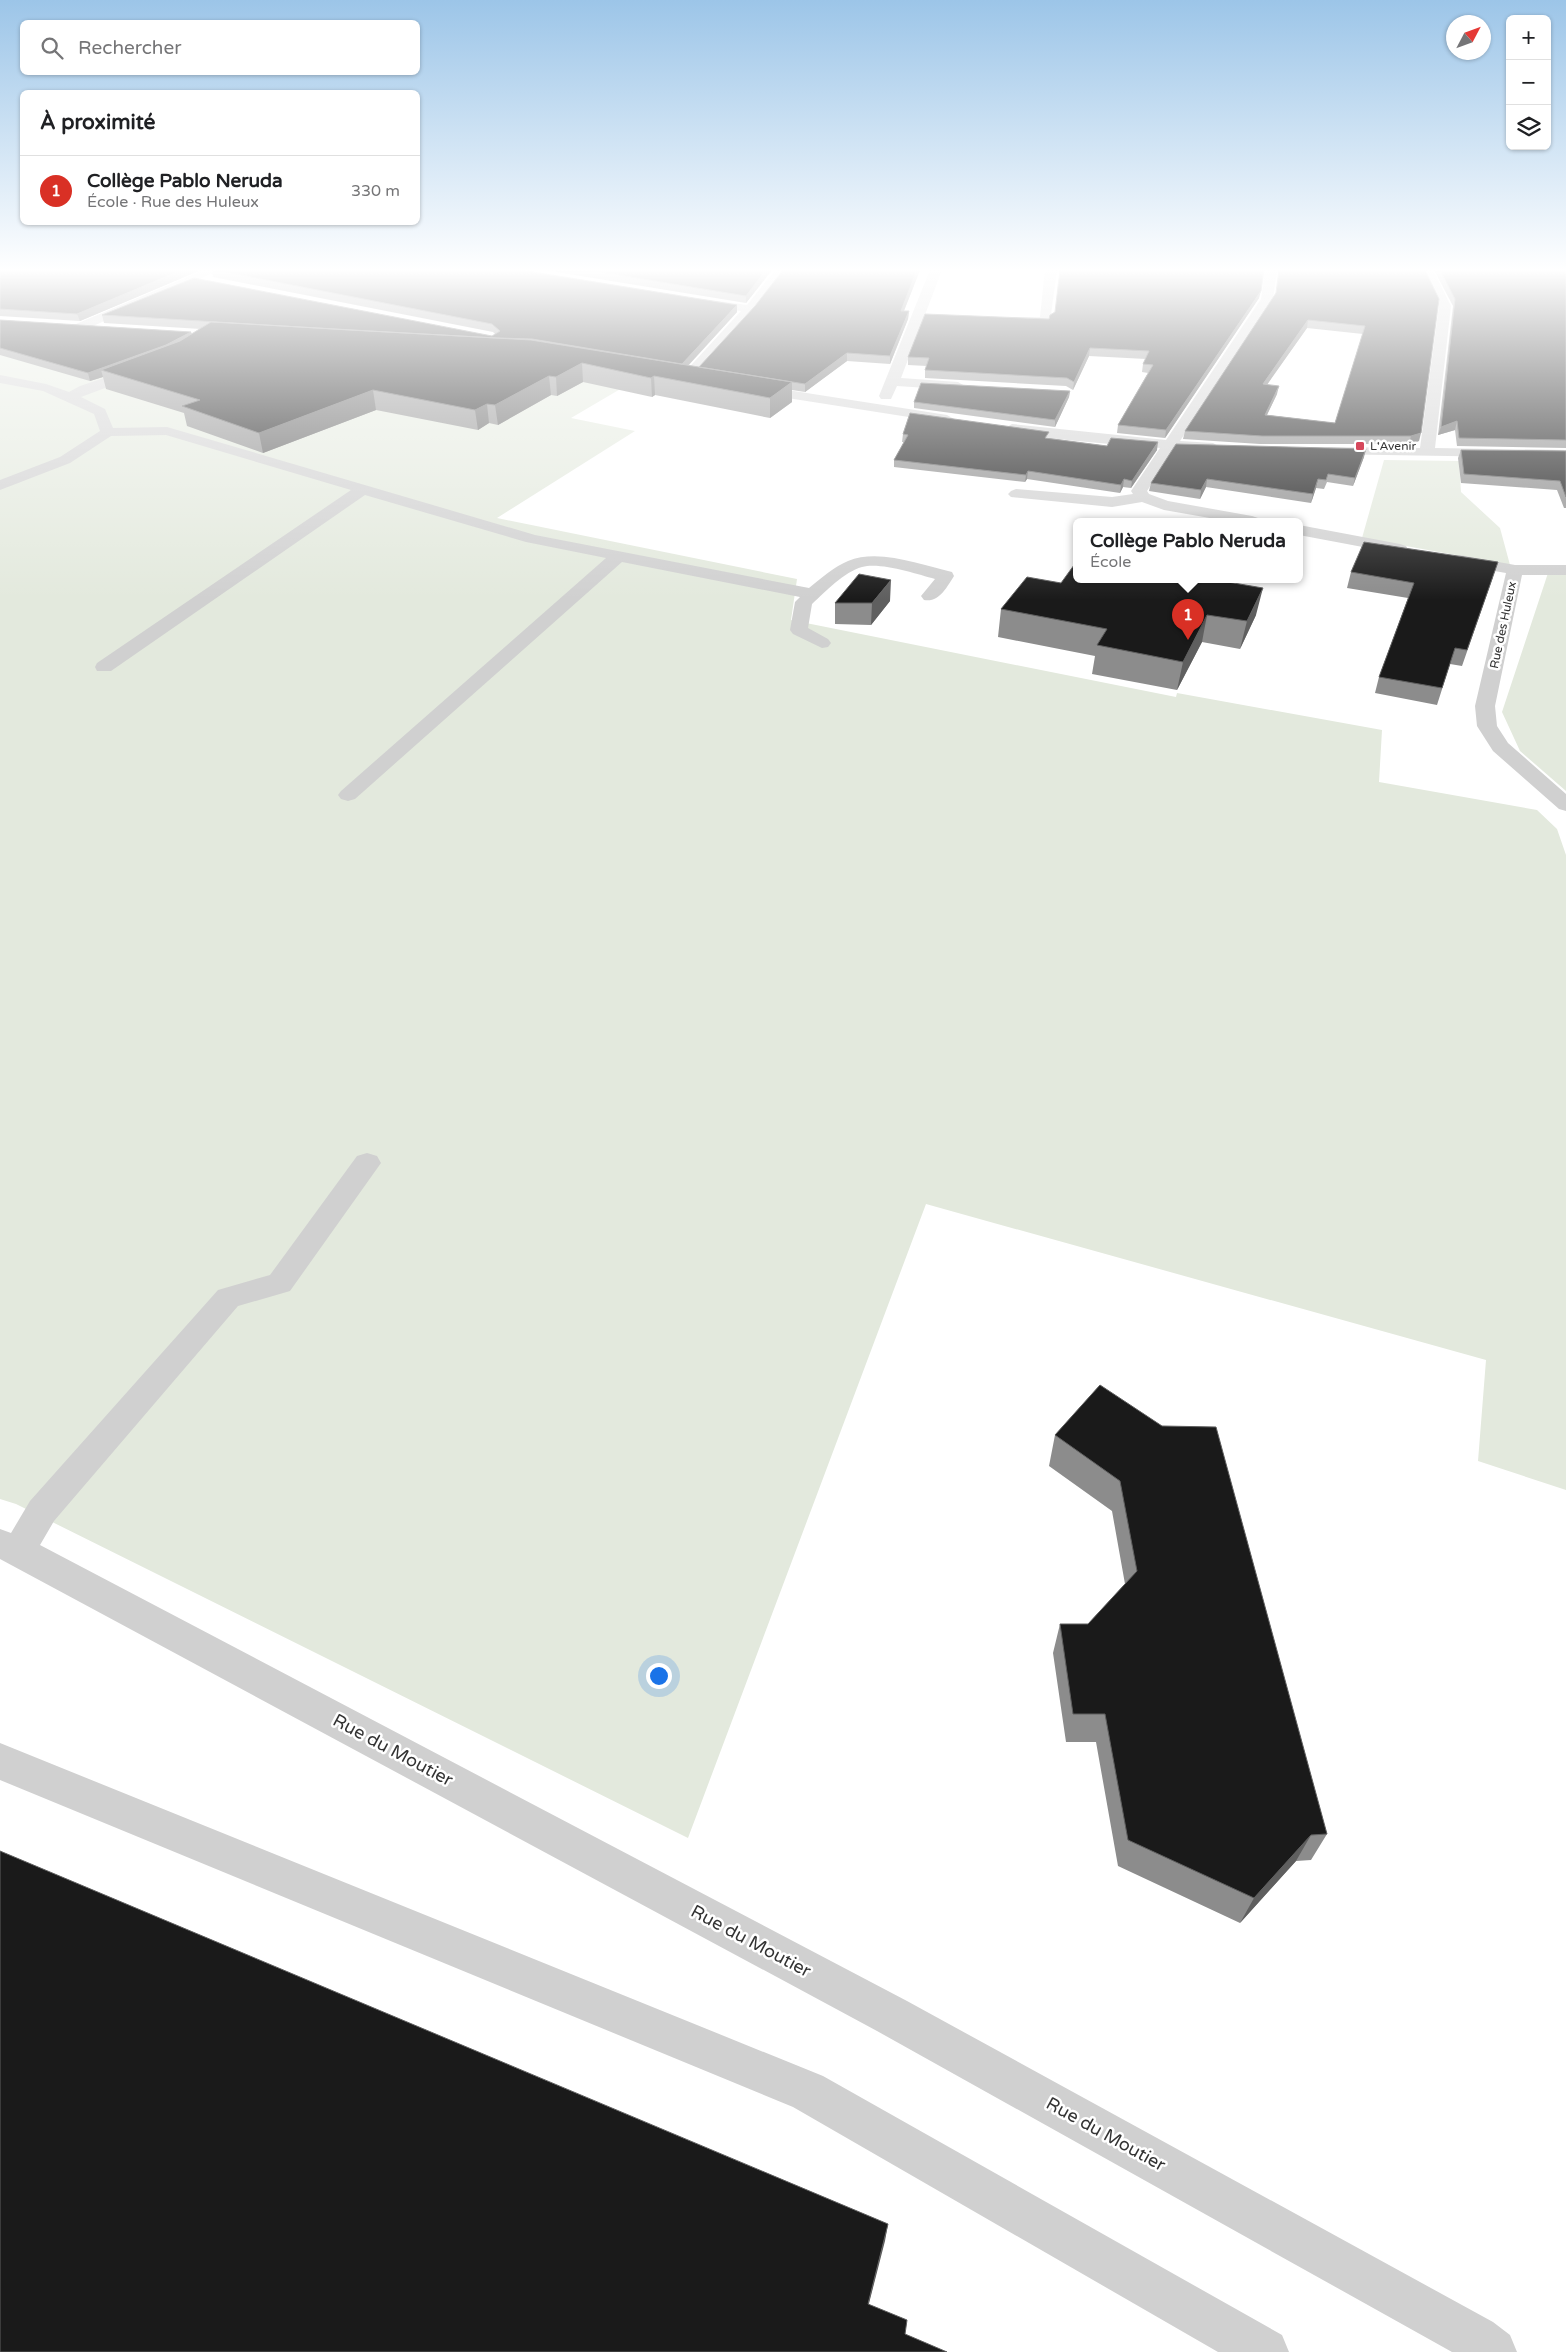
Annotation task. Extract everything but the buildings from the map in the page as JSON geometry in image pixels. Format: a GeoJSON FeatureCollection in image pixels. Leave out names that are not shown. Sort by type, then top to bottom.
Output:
{"type":"FeatureCollection","features":[{"type":"Feature","properties":{"kind":"street"},"geometry":{"type":"LineString","coordinates":[[4,380],[46,388],[70,397],[100,412],[108,432]]}},
{"type":"Feature","properties":{"kind":"street"},"geometry":{"type":"LineString","coordinates":[[70,397],[85,389],[112,380]]}},
{"type":"Feature","properties":{"kind":"street"},"geometry":{"type":"LineString","coordinates":[[697,380],[704,381]]}},
{"type":"Feature","properties":{"kind":"street"},"geometry":{"type":"LineString","coordinates":[[1143,498],[1138,491],[1214,380]]}},
{"type":"Feature","properties":{"kind":"street"},"geometry":{"type":"LineString","coordinates":[[1428,453],[1427,445],[1435,380]]}},
{"type":"Feature","properties":{"kind":"street"},"geometry":{"type":"LineString","coordinates":[[880,409],[893,382],[972,386]]}},
{"type":"Feature","properties":{"kind":"street"},"geometry":{"type":"LineString","coordinates":[[741,387],[963,421]]}},
{"type":"Feature","properties":{"kind":"street"},"geometry":{"type":"LineString","coordinates":[[1002,427],[1060,435],[1170,445],[1231,448]]}},
{"type":"Feature","properties":{"kind":"street"},"geometry":{"type":"LineString","coordinates":[[0,485],[65,460],[108,432],[168,431],[532,539],[813,594]]}},
{"type":"Feature","properties":{"kind":"street"},"geometry":{"type":"LineString","coordinates":[[0,493],[70,466],[95,453],[108,432]]}},
{"type":"Feature","properties":{"kind":"street"},"geometry":{"type":"LineString","coordinates":[[1316,450],[1566,454]]}},
{"type":"Feature","properties":{"kind":"street"},"geometry":{"type":"LineString","coordinates":[[104,667],[363,489]]}},
{"type":"Feature","properties":{"kind":"street"},"geometry":{"type":"LineString","coordinates":[[1016,494],[1112,502],[1143,498],[1164,505],[1236,518]]}},
{"type":"Feature","properties":{"kind":"street"},"geometry":{"type":"LineString","coordinates":[[1303,531],[1419,552]]}},
{"type":"Feature","properties":{"kind":"street"},"geometry":{"type":"LineString","coordinates":[[872,562],[890,548]]}},
{"type":"Feature","properties":{"kind":"street"},"geometry":{"type":"LineString","coordinates":[[348,795],[619,556]]}},
{"type":"Feature","properties":{"kind":"street","name":"Rue des Huleux"},"geometry":{"type":"LineString","coordinates":[[1447,558],[1515,570],[1485,706],[1487,726],[1500,746],[1566,805]]}},
{"type":"Feature","properties":{"kind":"street"},"geometry":{"type":"LineString","coordinates":[[822,643],[799,630],[804,602],[844,571],[861,562],[872,562],[946,576],[930,596]]}},
{"type":"Feature","properties":{"kind":"street"},"geometry":{"type":"LineString","coordinates":[[1515,570],[1566,570]]}},
{"type":"Feature","properties":{"kind":"street"},"geometry":{"type":"LineString","coordinates":[[10,1547],[228,1298],[280,1283],[367,1162]]}},
{"type":"Feature","properties":{"kind":"street","name":"Rue du Moutier"},"geometry":{"type":"LineString","coordinates":[[10,1547],[892,2016],[1479,2348]]}},
{"type":"Feature","properties":{"kind":"street"},"geometry":{"type":"LineString","coordinates":[[0,1760],[808,2091],[1265,2352]]}},
{"type":"Feature","properties":{"kind":"shaded area"},"geometry":{"type":"Polygon","coordinates":[[[0,380],[634,381],[571,418],[635,431],[497,518],[797,579],[791,620],[1176,697],[1177,693],[1382,730],[1379,782],[1537,810],[1557,829],[1566,855],[1566,1490],[1478,1461],[1486,1360],[926,1204],[688,1838],[16,1504],[0,1499],[0,380]]]}},
{"type":"Feature","properties":{"kind":"shaded area"},"geometry":{"type":"Polygon","coordinates":[[[1384,460],[1459,461],[1461,492],[1500,528],[1510,565],[1362,538],[1384,460]]]}},
{"type":"Feature","properties":{"kind":"shaded area"},"geometry":{"type":"Polygon","coordinates":[[[1548,573],[1566,573],[1566,791],[1520,751],[1502,712],[1548,573]]]}},
{"type":"Feature","properties":{"kind":"place","name":"L'Avenir"},"geometry":{"type":"Point","coordinates":[1360,446]}},
{"type":"Feature","properties":{"kind":"place","name":"Collège Pablo Neruda"},"geometry":{"type":"Point","coordinates":[1188,640]}}]}
